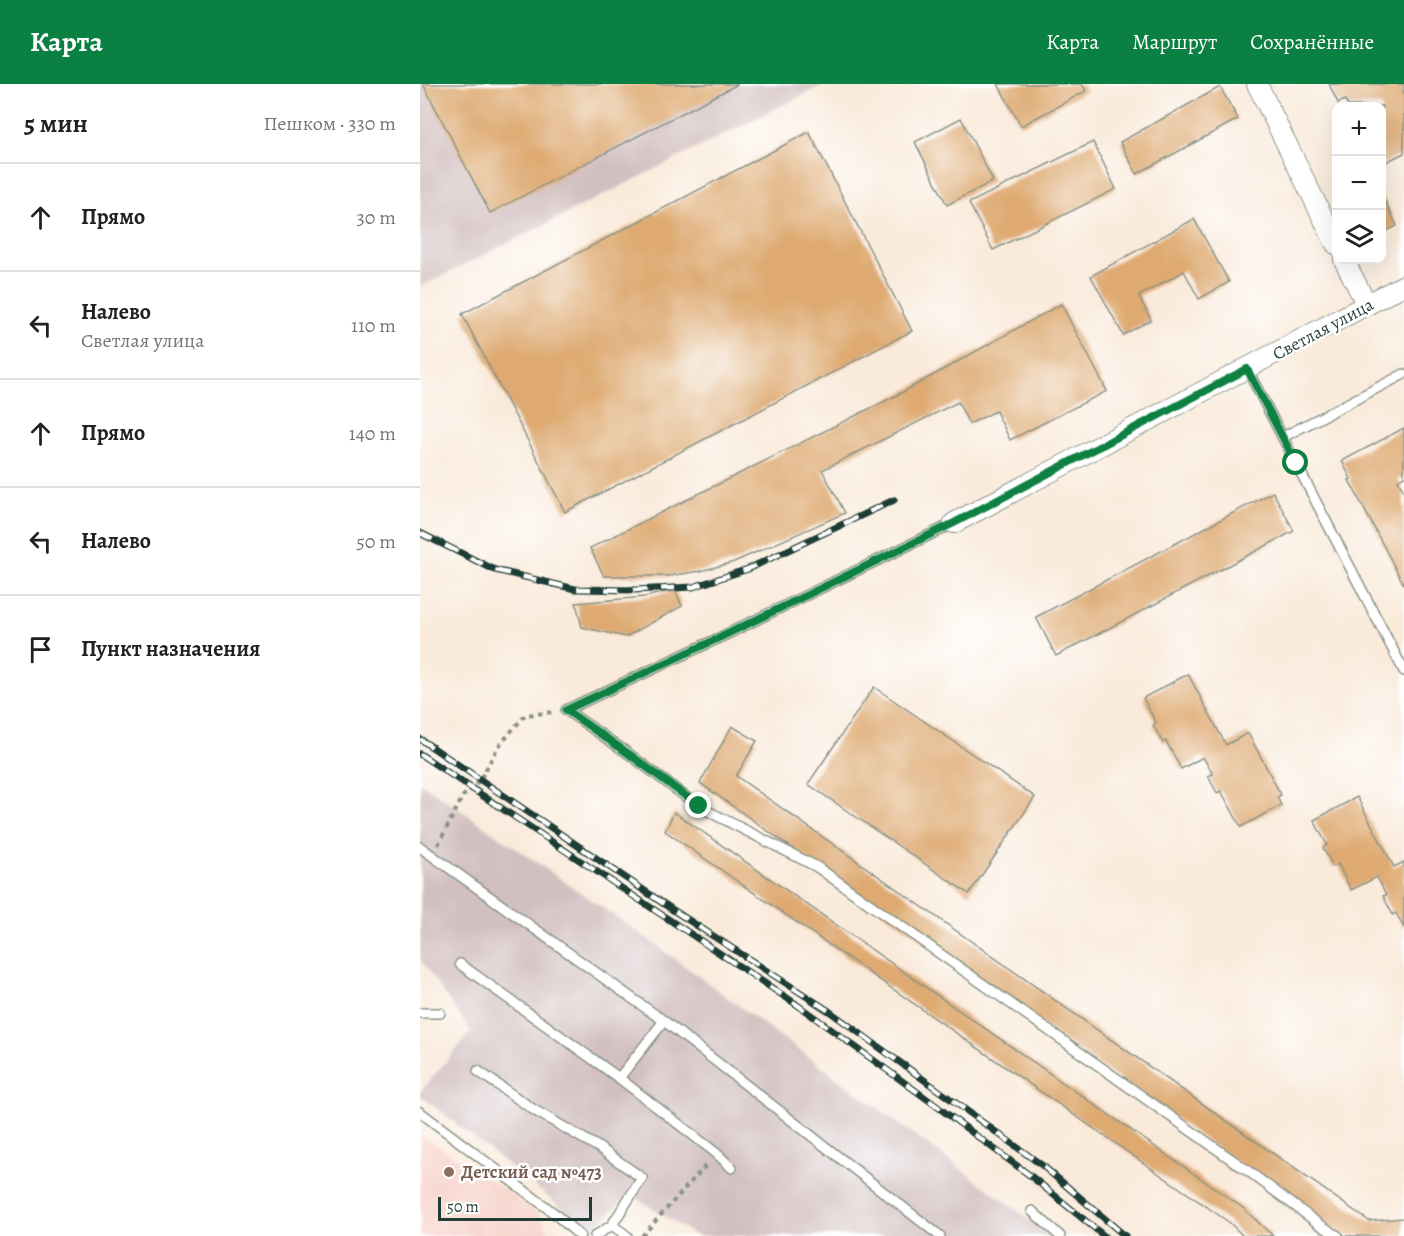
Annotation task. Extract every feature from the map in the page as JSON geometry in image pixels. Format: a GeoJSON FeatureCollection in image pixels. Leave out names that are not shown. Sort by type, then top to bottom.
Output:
{"type":"FeatureCollection","features":[{"type":"Feature","properties":{"kind":"street"},"geometry":{"type":"LineString","coordinates":[[1257,84],[1332,236]]}},
{"type":"Feature","properties":{"kind":"street"},"geometry":{"type":"LineString","coordinates":[[1346,264],[1367,305]]}},
{"type":"Feature","properties":{"kind":"street","name":"Светлая улица"},"geometry":{"type":"LineString","coordinates":[[954,523],[1404,285]]}},
{"type":"Feature","properties":{"kind":"lane"},"geometry":{"type":"LineString","coordinates":[[1247,369],[1404,670]]}},
{"type":"Feature","properties":{"kind":"lane"},"geometry":{"type":"LineString","coordinates":[[1282,437],[1404,374]]}},
{"type":"Feature","properties":{"kind":"lane"},"geometry":{"type":"LineString","coordinates":[[954,523],[566,710],[699,806],[816,867],[1338,1236]]}},
{"type":"Feature","properties":{"kind":"lane"},"geometry":{"type":"LineString","coordinates":[[420,847],[664,1021],[940,1236]]}},
{"type":"Feature","properties":{"kind":"lane"},"geometry":{"type":"LineString","coordinates":[[460,964],[619,1078],[732,1168]]}},
{"type":"Feature","properties":{"kind":"lane"},"geometry":{"type":"LineString","coordinates":[[420,1013],[440,1013]]}},
{"type":"Feature","properties":{"kind":"lane"},"geometry":{"type":"LineString","coordinates":[[619,1078],[664,1021]]}},
{"type":"Feature","properties":{"kind":"lane"},"geometry":{"type":"LineString","coordinates":[[478,1071],[534,1110],[598,1147],[642,1178],[612,1225],[595,1236]]}},
{"type":"Feature","properties":{"kind":"lane"},"geometry":{"type":"LineString","coordinates":[[420,1112],[554,1213],[580,1236]]}},
{"type":"Feature","properties":{"kind":"lane"},"geometry":{"type":"LineString","coordinates":[[1032,1210],[1060,1236]]}},
{"type":"Feature","properties":{"kind":"lane"},"geometry":{"type":"LineString","coordinates":[[612,1225],[627,1236]]}},
{"type":"Feature","properties":{"kind":"path"},"geometry":{"type":"LineString","coordinates":[[432,856],[463,796],[480,780],[498,747],[525,716],[566,710]]}},
{"type":"Feature","properties":{"kind":"path"},"geometry":{"type":"LineString","coordinates":[[642,1236],[716,1153]]}},
{"type":"Feature","properties":{"kind":"shaded area"},"geometry":{"type":"Polygon","coordinates":[[[420,84],[825,84],[420,287],[420,84]]]}},
{"type":"Feature","properties":{"kind":"shaded area"},"geometry":{"type":"Polygon","coordinates":[[[420,783],[645,937],[1052,1236],[696,1236],[630,1194],[591,1231],[420,1095],[420,1092],[471,1032],[420,959],[420,783]]]}},
{"type":"Feature","properties":{"kind":"shaded area","name":"Детский сад №473"},"geometry":{"type":"Polygon","coordinates":[[[420,1134],[537,1211],[551,1236],[420,1236],[420,1134]]]}},
{"type":"Feature","properties":{"kind":"building"},"geometry":{"type":"Polygon","coordinates":[[[423,84],[738,84],[490,213],[423,84]]]}},
{"type":"Feature","properties":{"kind":"building"},"geometry":{"type":"Polygon","coordinates":[[[998,84],[1082,84],[1086,91],[1021,126],[998,84]]]}},
{"type":"Feature","properties":{"kind":"building"},"geometry":{"type":"Polygon","coordinates":[[[1329,84],[1404,84],[1402,92],[1404,96],[1404,153],[1386,162],[1386,102],[1346,102],[1345,100],[1338,102],[1329,84]]]}},
{"type":"Feature","properties":{"kind":"building"},"geometry":{"type":"Polygon","coordinates":[[[1220,87],[1238,119],[1137,174],[1120,142],[1220,87]]]}},
{"type":"Feature","properties":{"kind":"building"},"geometry":{"type":"Polygon","coordinates":[[[961,118],[993,181],[947,205],[915,142],[961,118]]]}},
{"type":"Feature","properties":{"kind":"building"},"geometry":{"type":"Polygon","coordinates":[[[809,132],[912,331],[565,512],[462,314],[809,132]]]}},
{"type":"Feature","properties":{"kind":"building"},"geometry":{"type":"Polygon","coordinates":[[[1093,142],[1116,189],[993,250],[969,203],[1093,142]]]}},
{"type":"Feature","properties":{"kind":"building"},"geometry":{"type":"Polygon","coordinates":[[[1386,203],[1397,226],[1386,231],[1386,203]]]}},
{"type":"Feature","properties":{"kind":"building"},"geometry":{"type":"Polygon","coordinates":[[[1194,219],[1229,282],[1199,299],[1184,271],[1139,296],[1151,320],[1123,335],[1091,276],[1194,219]]]}},
{"type":"Feature","properties":{"kind":"building"},"geometry":{"type":"Polygon","coordinates":[[[1061,304],[1107,391],[1010,440],[996,411],[969,424],[958,402],[822,470],[845,513],[734,562],[701,571],[669,576],[604,576],[590,548],[903,392],[1061,304]]]}},
{"type":"Feature","properties":{"kind":"building"},"geometry":{"type":"Polygon","coordinates":[[[1404,428],[1404,476],[1398,480],[1404,492],[1404,585],[1349,480],[1351,479],[1342,461],[1404,428]]]}},
{"type":"Feature","properties":{"kind":"building"},"geometry":{"type":"Polygon","coordinates":[[[1273,492],[1294,531],[1056,656],[1036,617],[1273,492]]]}},
{"type":"Feature","properties":{"kind":"building"},"geometry":{"type":"Polygon","coordinates":[[[675,590],[682,606],[626,637],[582,627],[576,603],[645,597],[675,590]]]}},
{"type":"Feature","properties":{"kind":"building"},"geometry":{"type":"Polygon","coordinates":[[[1188,674],[1226,745],[1248,733],[1281,795],[1277,797],[1281,805],[1241,827],[1221,791],[1217,793],[1208,776],[1213,774],[1203,757],[1181,769],[1166,741],[1163,743],[1153,725],[1156,723],[1143,698],[1188,674]]]}},
{"type":"Feature","properties":{"kind":"building"},"geometry":{"type":"Polygon","coordinates":[[[874,687],[1035,797],[969,894],[808,784],[874,687]]]}},
{"type":"Feature","properties":{"kind":"building"},"geometry":{"type":"Polygon","coordinates":[[[732,726],[757,741],[736,776],[1369,1221],[1404,1218],[1404,1236],[1345,1236],[1286,1197],[700,783],[732,726]]]}},
{"type":"Feature","properties":{"kind":"building"},"geometry":{"type":"Polygon","coordinates":[[[1357,797],[1394,867],[1404,862],[1404,928],[1396,913],[1393,915],[1383,896],[1386,895],[1377,877],[1351,890],[1338,864],[1333,867],[1323,848],[1327,845],[1314,820],[1357,797]]]}},
{"type":"Feature","properties":{"kind":"building"},"geometry":{"type":"Polygon","coordinates":[[[674,812],[1243,1208],[1273,1236],[1243,1236],[1230,1223],[665,831],[674,812]]]}},
{"type":"Feature","properties":{"kind":"railway"},"geometry":{"type":"LineString","coordinates":[[420,533],[495,570],[575,589],[634,590],[693,587],[748,569],[894,500]]}},
{"type":"Feature","properties":{"kind":"railway"},"geometry":{"type":"LineString","coordinates":[[420,739],[673,910],[829,1011],[1043,1166],[1125,1236]]}},
{"type":"Feature","properties":{"kind":"railway"},"geometry":{"type":"LineString","coordinates":[[420,754],[796,1004],[1032,1177],[1104,1236]]}},
{"type":"Feature","properties":{"kind":"place","name":"Детский сад №473"},"geometry":{"type":"Point","coordinates":[449,1172]}},
{"type":"Feature","properties":{"kind":"route"},"geometry":{"type":"LineString","coordinates":[[699,806],[566,710],[954,523],[1247,369],[1296,463]]}}]}
